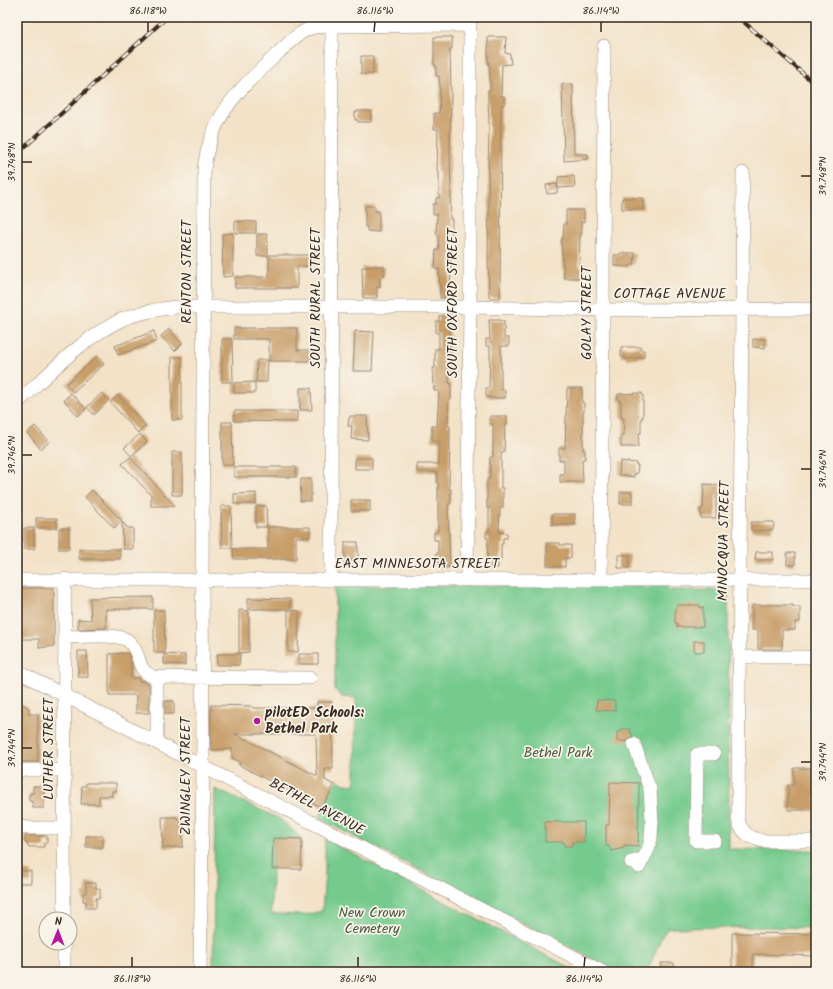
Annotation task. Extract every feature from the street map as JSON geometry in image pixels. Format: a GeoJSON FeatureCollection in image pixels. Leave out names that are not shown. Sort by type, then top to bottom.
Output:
{"type":"FeatureCollection","features":[{"type":"Feature","properties":{"kind":"street","name":"RENTON STREET"},"geometry":{"type":"LineString","coordinates":[[202,579],[203,178],[206,154],[216,126],[223,112],[235,95],[297,36],[312,28],[332,21],[470,25]]}},
{"type":"Feature","properties":{"kind":"street","name":"SOUTH RURAL STREET"},"geometry":{"type":"LineString","coordinates":[[331,580],[332,21]]}},
{"type":"Feature","properties":{"kind":"street","name":"SOUTH OXFORD STREET"},"geometry":{"type":"LineString","coordinates":[[467,580],[470,307],[470,25]]}},
{"type":"Feature","properties":{"kind":"street","name":"GOLAY STREET"},"geometry":{"type":"LineString","coordinates":[[601,580],[604,46]]}},
{"type":"Feature","properties":{"kind":"street","name":"MINOCQUA STREET"},"geometry":{"type":"LineString","coordinates":[[743,173],[737,815],[740,827],[748,836],[763,841],[816,841]]}},
{"type":"Feature","properties":{"kind":"street","name":"COTTAGE AVENUE"},"geometry":{"type":"LineString","coordinates":[[17,403],[84,342],[104,329],[126,318],[156,309],[176,307],[470,307],[603,310],[816,309]]}},
{"type":"Feature","properties":{"kind":"street","name":"ZWINGLEY STREET"},"geometry":{"type":"LineString","coordinates":[[200,972],[203,766],[202,579]]}},
{"type":"Feature","properties":{"kind":"street","name":"EAST MINNESOTA STREET"},"geometry":{"type":"LineString","coordinates":[[17,580],[816,580]]}},
{"type":"Feature","properties":{"kind":"street","name":"LUTHER STREET"},"geometry":{"type":"LineString","coordinates":[[64,911],[65,580]]}},
{"type":"Feature","properties":{"kind":"street"},"geometry":{"type":"LineString","coordinates":[[65,637],[122,638],[129,640],[136,653],[140,666],[145,673],[153,677],[310,678]]}},
{"type":"Feature","properties":{"kind":"street"},"geometry":{"type":"LineString","coordinates":[[738,658],[816,657]]}},
{"type":"Feature","properties":{"kind":"street","name":"BETHEL AVENUE"},"geometry":{"type":"LineString","coordinates":[[17,671],[603,972]]}},
{"type":"Feature","properties":{"kind":"street"},"geometry":{"type":"LineString","coordinates":[[157,743],[158,677]]}},
{"type":"Feature","properties":{"kind":"street"},"geometry":{"type":"LineString","coordinates":[[634,744],[650,789],[652,822],[651,838],[648,850],[638,863]]}},
{"type":"Feature","properties":{"kind":"street"},"geometry":{"type":"LineString","coordinates":[[714,754],[697,754],[696,841],[715,841]]}},
{"type":"Feature","properties":{"kind":"street"},"geometry":{"type":"LineString","coordinates":[[17,770],[65,770]]}},
{"type":"Feature","properties":{"kind":"street"},"geometry":{"type":"LineString","coordinates":[[17,827],[64,828]]}},
{"type":"Feature","properties":{"kind":"street"},"geometry":{"type":"LineString","coordinates":[[64,951],[64,972]]}},
{"type":"Feature","properties":{"kind":"green space","name":"Bethel Park"},"geometry":{"type":"Polygon","coordinates":[[[667,585],[668,590],[728,590],[729,849],[816,850],[816,928],[668,928],[662,936],[647,972],[618,972],[320,819],[322,808],[337,779],[344,784],[355,785],[356,698],[342,697],[335,690],[335,586],[667,585]]]}},
{"type":"Feature","properties":{"kind":"green space","name":"New Crown Cemetery"},"geometry":{"type":"Polygon","coordinates":[[[215,789],[280,819],[302,839],[273,838],[271,914],[305,915],[322,911],[325,874],[325,839],[578,972],[213,972],[215,789]]]}},
{"type":"Feature","properties":{"kind":"building"},"geometry":{"type":"Polygon","coordinates":[[[434,37],[452,37],[452,49],[450,49],[450,219],[452,219],[450,298],[440,298],[439,269],[435,269],[436,250],[439,250],[438,234],[436,234],[437,214],[433,214],[433,204],[436,204],[436,198],[439,198],[439,172],[437,172],[438,129],[434,129],[434,113],[439,113],[440,86],[439,76],[436,76],[436,65],[434,65],[434,37]]]}},
{"type":"Feature","properties":{"kind":"building"},"geometry":{"type":"Polygon","coordinates":[[[488,37],[506,37],[505,53],[510,54],[511,64],[502,65],[501,96],[504,96],[504,105],[501,105],[500,298],[489,298],[488,90],[490,90],[490,66],[488,60],[488,37]]]}},
{"type":"Feature","properties":{"kind":"building"},"geometry":{"type":"Polygon","coordinates":[[[361,56],[373,56],[373,74],[361,74],[361,56]]]}},
{"type":"Feature","properties":{"kind":"building"},"geometry":{"type":"Polygon","coordinates":[[[562,84],[573,84],[574,154],[588,154],[588,159],[564,161],[562,84]]]}},
{"type":"Feature","properties":{"kind":"building"},"geometry":{"type":"Polygon","coordinates":[[[357,111],[371,111],[371,122],[358,122],[358,120],[355,120],[355,112],[357,113],[357,111]]]}},
{"type":"Feature","properties":{"kind":"building"},"geometry":{"type":"Polygon","coordinates":[[[574,176],[575,187],[558,188],[558,177],[574,176]]]}},
{"type":"Feature","properties":{"kind":"building"},"geometry":{"type":"Polygon","coordinates":[[[557,184],[557,193],[547,194],[546,185],[557,184]]]}},
{"type":"Feature","properties":{"kind":"building"},"geometry":{"type":"Polygon","coordinates":[[[622,198],[643,198],[643,209],[622,209],[622,198]]]}},
{"type":"Feature","properties":{"kind":"building"},"geometry":{"type":"Polygon","coordinates":[[[365,206],[375,206],[375,211],[379,211],[379,232],[367,231],[367,227],[365,227],[365,206]]]}},
{"type":"Feature","properties":{"kind":"building"},"geometry":{"type":"Polygon","coordinates":[[[566,210],[584,210],[584,222],[581,222],[579,266],[582,266],[582,278],[564,278],[561,242],[563,238],[564,224],[566,224],[566,210]]]}},
{"type":"Feature","properties":{"kind":"building"},"geometry":{"type":"Polygon","coordinates":[[[235,221],[256,222],[256,233],[235,233],[235,221]]]}},
{"type":"Feature","properties":{"kind":"building"},"geometry":{"type":"Polygon","coordinates":[[[233,233],[233,276],[223,277],[222,234],[233,233]]]}},
{"type":"Feature","properties":{"kind":"building"},"geometry":{"type":"Polygon","coordinates":[[[257,234],[267,234],[268,256],[257,256],[257,234]]]}},
{"type":"Feature","properties":{"kind":"building"},"geometry":{"type":"Polygon","coordinates":[[[620,253],[635,253],[634,265],[630,265],[630,267],[614,266],[614,255],[620,255],[620,253]]]}},
{"type":"Feature","properties":{"kind":"building"},"geometry":{"type":"Polygon","coordinates":[[[269,255],[311,255],[311,266],[297,266],[297,288],[235,288],[235,277],[269,277],[269,255]]]}},
{"type":"Feature","properties":{"kind":"building"},"geometry":{"type":"Polygon","coordinates":[[[384,266],[384,277],[380,277],[380,288],[377,287],[377,298],[363,298],[362,267],[384,266]]]}},
{"type":"Feature","properties":{"kind":"building"},"geometry":{"type":"Polygon","coordinates":[[[439,316],[448,316],[450,320],[449,383],[451,383],[451,399],[449,399],[448,426],[450,426],[449,489],[451,489],[451,499],[450,504],[448,504],[450,567],[439,568],[439,562],[436,563],[436,554],[438,554],[438,540],[434,540],[434,532],[438,532],[437,472],[417,472],[417,464],[439,464],[439,441],[432,441],[432,426],[437,426],[439,391],[434,391],[433,368],[435,368],[435,349],[439,349],[439,333],[436,333],[436,321],[439,321],[439,316]]]}},
{"type":"Feature","properties":{"kind":"building"},"geometry":{"type":"Polygon","coordinates":[[[489,320],[504,321],[504,338],[509,338],[509,346],[501,346],[501,390],[505,390],[505,398],[486,397],[486,388],[489,388],[490,346],[486,346],[486,339],[490,339],[489,320]]]}},
{"type":"Feature","properties":{"kind":"building"},"geometry":{"type":"Polygon","coordinates":[[[234,328],[297,328],[297,350],[311,350],[312,361],[269,361],[269,339],[234,339],[234,328]]]}},
{"type":"Feature","properties":{"kind":"building"},"geometry":{"type":"Polygon","coordinates":[[[169,329],[182,344],[175,351],[161,336],[169,329]]]}},
{"type":"Feature","properties":{"kind":"building"},"geometry":{"type":"Polygon","coordinates":[[[154,331],[157,341],[118,355],[115,346],[154,331]]]}},
{"type":"Feature","properties":{"kind":"building"},"geometry":{"type":"Polygon","coordinates":[[[355,331],[374,332],[372,371],[353,371],[355,331]]]}},
{"type":"Feature","properties":{"kind":"building"},"geometry":{"type":"Polygon","coordinates":[[[222,339],[232,339],[233,382],[222,382],[222,339]]]}},
{"type":"Feature","properties":{"kind":"building"},"geometry":{"type":"Polygon","coordinates":[[[753,339],[765,339],[765,348],[753,347],[753,339]]]}},
{"type":"Feature","properties":{"kind":"building"},"geometry":{"type":"Polygon","coordinates":[[[621,347],[641,347],[640,350],[644,350],[644,357],[626,359],[625,357],[621,357],[621,347]]]}},
{"type":"Feature","properties":{"kind":"building"},"geometry":{"type":"Polygon","coordinates":[[[97,356],[104,364],[73,392],[66,384],[97,356]]]}},
{"type":"Feature","properties":{"kind":"building"},"geometry":{"type":"Polygon","coordinates":[[[172,357],[182,357],[182,420],[172,420],[172,357]]]}},
{"type":"Feature","properties":{"kind":"building"},"geometry":{"type":"Polygon","coordinates":[[[257,360],[268,360],[267,382],[256,382],[257,360]]]}},
{"type":"Feature","properties":{"kind":"building"},"geometry":{"type":"Polygon","coordinates":[[[255,382],[255,393],[234,393],[234,383],[255,382]]]}},
{"type":"Feature","properties":{"kind":"building"},"geometry":{"type":"Polygon","coordinates":[[[300,388],[311,388],[312,410],[300,410],[300,388]]]}},
{"type":"Feature","properties":{"kind":"building"},"geometry":{"type":"Polygon","coordinates":[[[567,388],[582,388],[582,403],[584,403],[583,450],[585,450],[585,459],[582,459],[583,482],[560,482],[560,474],[564,474],[564,460],[559,460],[559,448],[565,448],[567,388]]]}},
{"type":"Feature","properties":{"kind":"building"},"geometry":{"type":"Polygon","coordinates":[[[71,393],[86,409],[78,416],[64,400],[71,393]]]}},
{"type":"Feature","properties":{"kind":"building"},"geometry":{"type":"Polygon","coordinates":[[[102,393],[109,400],[94,415],[87,407],[102,393]]]}},
{"type":"Feature","properties":{"kind":"building"},"geometry":{"type":"Polygon","coordinates":[[[642,393],[643,418],[641,418],[641,433],[639,433],[638,447],[621,447],[621,435],[623,435],[624,418],[621,418],[621,401],[618,401],[618,394],[642,393]]]}},
{"type":"Feature","properties":{"kind":"building"},"geometry":{"type":"Polygon","coordinates":[[[118,395],[146,426],[138,433],[110,402],[118,395]]]}},
{"type":"Feature","properties":{"kind":"building"},"geometry":{"type":"Polygon","coordinates":[[[234,411],[297,411],[297,422],[234,421],[234,411]]]}},
{"type":"Feature","properties":{"kind":"building"},"geometry":{"type":"Polygon","coordinates":[[[350,416],[367,416],[368,440],[351,439],[352,426],[348,426],[350,416]]]}},
{"type":"Feature","properties":{"kind":"building"},"geometry":{"type":"Polygon","coordinates":[[[490,416],[507,416],[507,425],[505,425],[504,453],[501,453],[501,488],[503,488],[503,508],[500,508],[499,532],[507,533],[507,538],[503,538],[503,544],[501,544],[501,561],[498,561],[498,568],[487,568],[488,538],[486,538],[486,531],[489,531],[489,508],[487,508],[487,479],[490,479],[490,457],[493,457],[493,424],[490,424],[490,416]]]}},
{"type":"Feature","properties":{"kind":"building"},"geometry":{"type":"Polygon","coordinates":[[[222,422],[232,422],[233,465],[222,465],[222,422]]]}},
{"type":"Feature","properties":{"kind":"building"},"geometry":{"type":"Polygon","coordinates":[[[35,426],[49,442],[41,449],[27,433],[35,426]]]}},
{"type":"Feature","properties":{"kind":"building"},"geometry":{"type":"Polygon","coordinates":[[[140,434],[147,442],[131,456],[124,448],[140,434]]]}},
{"type":"Feature","properties":{"kind":"building"},"geometry":{"type":"Polygon","coordinates":[[[172,452],[182,452],[182,495],[172,495],[172,452]]]}},
{"type":"Feature","properties":{"kind":"building"},"geometry":{"type":"Polygon","coordinates":[[[130,457],[175,506],[151,506],[151,495],[122,464],[130,457]]]}},
{"type":"Feature","properties":{"kind":"building"},"geometry":{"type":"Polygon","coordinates":[[[355,458],[372,458],[372,469],[355,469],[355,458]]]}},
{"type":"Feature","properties":{"kind":"building"},"geometry":{"type":"Polygon","coordinates":[[[620,461],[636,463],[636,465],[638,465],[637,474],[634,473],[634,477],[619,475],[620,461]]]}},
{"type":"Feature","properties":{"kind":"building"},"geometry":{"type":"Polygon","coordinates":[[[234,467],[296,467],[296,477],[234,477],[234,467]]]}},
{"type":"Feature","properties":{"kind":"building"},"geometry":{"type":"Polygon","coordinates":[[[301,479],[311,479],[311,501],[300,501],[301,479]]]}},
{"type":"Feature","properties":{"kind":"building"},"geometry":{"type":"Polygon","coordinates":[[[704,484],[721,485],[720,494],[718,494],[716,498],[716,518],[701,518],[700,509],[703,508],[704,484]]]}},
{"type":"Feature","properties":{"kind":"building"},"geometry":{"type":"Polygon","coordinates":[[[92,490],[122,521],[114,528],[85,497],[92,490]]]}},
{"type":"Feature","properties":{"kind":"building"},"geometry":{"type":"Polygon","coordinates":[[[620,492],[632,492],[632,504],[620,504],[620,492]]]}},
{"type":"Feature","properties":{"kind":"building"},"geometry":{"type":"Polygon","coordinates":[[[256,493],[256,504],[234,504],[234,494],[256,493]]]}},
{"type":"Feature","properties":{"kind":"building"},"geometry":{"type":"Polygon","coordinates":[[[351,500],[370,500],[370,511],[351,511],[351,500]]]}},
{"type":"Feature","properties":{"kind":"building"},"geometry":{"type":"Polygon","coordinates":[[[221,506],[231,506],[232,548],[222,548],[221,506]]]}},
{"type":"Feature","properties":{"kind":"building"},"geometry":{"type":"Polygon","coordinates":[[[256,506],[266,506],[267,527],[256,527],[256,506]]]}},
{"type":"Feature","properties":{"kind":"building"},"geometry":{"type":"Polygon","coordinates":[[[552,514],[575,514],[575,525],[552,525],[552,514]]]}},
{"type":"Feature","properties":{"kind":"building"},"geometry":{"type":"Polygon","coordinates":[[[36,518],[57,518],[57,528],[36,528],[36,518]]]}},
{"type":"Feature","properties":{"kind":"building"},"geometry":{"type":"Polygon","coordinates":[[[122,522],[128,528],[133,528],[133,549],[123,549],[122,522]]]}},
{"type":"Feature","properties":{"kind":"building"},"geometry":{"type":"Polygon","coordinates":[[[751,522],[774,522],[773,530],[753,531],[751,530],[751,522]]]}},
{"type":"Feature","properties":{"kind":"building"},"geometry":{"type":"Polygon","coordinates":[[[268,527],[310,527],[310,537],[296,537],[296,559],[234,559],[233,549],[268,549],[268,527]]]}},
{"type":"Feature","properties":{"kind":"building"},"geometry":{"type":"Polygon","coordinates":[[[24,528],[34,528],[34,549],[24,549],[24,528]]]}},
{"type":"Feature","properties":{"kind":"building"},"geometry":{"type":"Polygon","coordinates":[[[59,528],[69,528],[69,549],[59,549],[59,528]]]}},
{"type":"Feature","properties":{"kind":"building"},"geometry":{"type":"Polygon","coordinates":[[[345,542],[358,542],[358,560],[345,560],[345,542]]]}},
{"type":"Feature","properties":{"kind":"building"},"geometry":{"type":"Polygon","coordinates":[[[547,543],[571,545],[571,558],[565,558],[565,567],[547,566],[547,543]]]}},
{"type":"Feature","properties":{"kind":"building"},"geometry":{"type":"Polygon","coordinates":[[[79,549],[120,549],[120,559],[79,559],[79,549]]]}},
{"type":"Feature","properties":{"kind":"building"},"geometry":{"type":"Polygon","coordinates":[[[756,552],[773,552],[773,560],[755,560],[756,552]]]}},
{"type":"Feature","properties":{"kind":"building"},"geometry":{"type":"Polygon","coordinates":[[[787,553],[795,553],[795,565],[787,565],[787,553]]]}},
{"type":"Feature","properties":{"kind":"building"},"geometry":{"type":"Polygon","coordinates":[[[618,555],[630,555],[629,568],[618,568],[618,555]]]}},
{"type":"Feature","properties":{"kind":"building"},"geometry":{"type":"Polygon","coordinates":[[[17,588],[54,588],[54,646],[39,648],[39,639],[17,639],[17,588]]]}},
{"type":"Feature","properties":{"kind":"building"},"geometry":{"type":"Polygon","coordinates":[[[153,597],[153,609],[106,609],[106,628],[78,629],[78,619],[91,620],[90,598],[153,597]]]}},
{"type":"Feature","properties":{"kind":"building"},"geometry":{"type":"Polygon","coordinates":[[[248,598],[290,599],[290,609],[248,609],[248,598]]]}},
{"type":"Feature","properties":{"kind":"building"},"geometry":{"type":"Polygon","coordinates":[[[677,605],[700,605],[700,608],[703,607],[703,627],[677,627],[677,623],[675,623],[675,608],[677,608],[677,605]]]}},
{"type":"Feature","properties":{"kind":"building"},"geometry":{"type":"Polygon","coordinates":[[[752,605],[793,605],[793,607],[800,607],[800,622],[795,622],[795,630],[782,630],[782,649],[758,649],[758,630],[752,630],[752,605]]]}},
{"type":"Feature","properties":{"kind":"building"},"geometry":{"type":"Polygon","coordinates":[[[154,610],[164,610],[165,653],[154,653],[154,610]]]}},
{"type":"Feature","properties":{"kind":"building"},"geometry":{"type":"Polygon","coordinates":[[[239,610],[249,611],[249,652],[239,653],[239,610]]]}},
{"type":"Feature","properties":{"kind":"building"},"geometry":{"type":"Polygon","coordinates":[[[288,610],[299,611],[298,652],[288,652],[288,610]]]}},
{"type":"Feature","properties":{"kind":"building"},"geometry":{"type":"Polygon","coordinates":[[[694,641],[704,641],[704,652],[694,652],[694,641]]]}},
{"type":"Feature","properties":{"kind":"building"},"geometry":{"type":"Polygon","coordinates":[[[78,651],[87,651],[88,677],[78,677],[78,651]]]}},
{"type":"Feature","properties":{"kind":"building"},"geometry":{"type":"Polygon","coordinates":[[[128,653],[131,661],[131,678],[139,678],[139,681],[149,684],[149,713],[136,713],[136,695],[109,695],[109,654],[128,653]]]}},
{"type":"Feature","properties":{"kind":"building"},"geometry":{"type":"Polygon","coordinates":[[[164,654],[185,655],[185,665],[164,664],[164,654]]]}},
{"type":"Feature","properties":{"kind":"building"},"geometry":{"type":"Polygon","coordinates":[[[217,654],[240,654],[239,665],[217,665],[217,654]]]}},
{"type":"Feature","properties":{"kind":"building"},"geometry":{"type":"Polygon","coordinates":[[[299,654],[318,654],[318,664],[299,664],[299,654]]]}},
{"type":"Feature","properties":{"kind":"building"},"geometry":{"type":"Polygon","coordinates":[[[597,700],[615,701],[615,711],[596,710],[597,700]]]}},
{"type":"Feature","properties":{"kind":"building"},"geometry":{"type":"Polygon","coordinates":[[[17,701],[29,708],[29,714],[38,714],[38,762],[17,762],[17,701]]]}},
{"type":"Feature","properties":{"kind":"building"},"geometry":{"type":"Polygon","coordinates":[[[165,701],[174,701],[174,714],[165,714],[165,701]]]}},
{"type":"Feature","properties":{"kind":"building"},"geometry":{"type":"Polygon","coordinates":[[[317,702],[332,702],[333,769],[325,769],[325,780],[334,785],[322,808],[239,765],[240,762],[232,758],[232,749],[211,750],[211,705],[252,706],[253,708],[317,708],[317,702]],[[235,734],[317,776],[316,734],[235,734]]]}},
{"type":"Feature","properties":{"kind":"building"},"geometry":{"type":"Polygon","coordinates":[[[621,729],[630,729],[630,733],[632,733],[632,736],[627,741],[617,741],[617,732],[621,732],[621,729]]]}},
{"type":"Feature","properties":{"kind":"building"},"geometry":{"type":"Polygon","coordinates":[[[794,768],[815,768],[816,810],[788,810],[788,785],[794,785],[794,768]]]}},
{"type":"Feature","properties":{"kind":"building"},"geometry":{"type":"Polygon","coordinates":[[[610,782],[639,783],[638,846],[624,845],[624,848],[611,851],[609,846],[606,846],[606,825],[609,825],[610,782]]]}},
{"type":"Feature","properties":{"kind":"building"},"geometry":{"type":"Polygon","coordinates":[[[86,783],[116,783],[116,791],[112,791],[112,796],[99,796],[99,804],[81,804],[82,786],[86,786],[86,783]]]}},
{"type":"Feature","properties":{"kind":"building"},"geometry":{"type":"Polygon","coordinates":[[[33,786],[44,786],[44,808],[33,808],[32,801],[29,801],[29,794],[33,793],[33,786]]]}},
{"type":"Feature","properties":{"kind":"building"},"geometry":{"type":"Polygon","coordinates":[[[162,817],[177,817],[177,819],[182,819],[183,847],[163,848],[162,817]]]}},
{"type":"Feature","properties":{"kind":"building"},"geometry":{"type":"Polygon","coordinates":[[[545,822],[584,822],[584,842],[572,842],[572,846],[564,846],[564,842],[545,842],[545,822]]]}},
{"type":"Feature","properties":{"kind":"building"},"geometry":{"type":"Polygon","coordinates":[[[25,836],[47,836],[47,843],[44,843],[44,847],[28,847],[27,843],[25,843],[25,836]]]}},
{"type":"Feature","properties":{"kind":"building"},"geometry":{"type":"Polygon","coordinates":[[[86,836],[103,836],[103,847],[86,847],[86,836]]]}},
{"type":"Feature","properties":{"kind":"building"},"geometry":{"type":"Polygon","coordinates":[[[273,838],[302,839],[301,869],[272,869],[273,838]]]}},
{"type":"Feature","properties":{"kind":"building"},"geometry":{"type":"Polygon","coordinates":[[[17,871],[31,871],[31,883],[17,883],[17,871]]]}},
{"type":"Feature","properties":{"kind":"building"},"geometry":{"type":"Polygon","coordinates":[[[86,883],[96,883],[96,888],[100,889],[100,898],[96,898],[96,908],[86,908],[86,901],[83,901],[83,893],[86,893],[86,883]]]}},
{"type":"Feature","properties":{"kind":"building"},"geometry":{"type":"Polygon","coordinates":[[[732,933],[816,934],[816,956],[753,954],[753,972],[732,972],[732,933]]]}},
{"type":"Feature","properties":{"kind":"building"},"geometry":{"type":"Polygon","coordinates":[[[661,963],[674,963],[674,972],[661,972],[661,963]]]}},
{"type":"Feature","properties":{"kind":"railway"},"geometry":{"type":"LineString","coordinates":[[17,154],[167,17]]}},
{"type":"Feature","properties":{"kind":"railway"},"geometry":{"type":"LineString","coordinates":[[738,17],[816,85]]}},
{"type":"Feature","properties":{"kind":"place","name":"pilotED Schools: Bethel Park"},"geometry":{"type":"Point","coordinates":[257,721]}}]}
